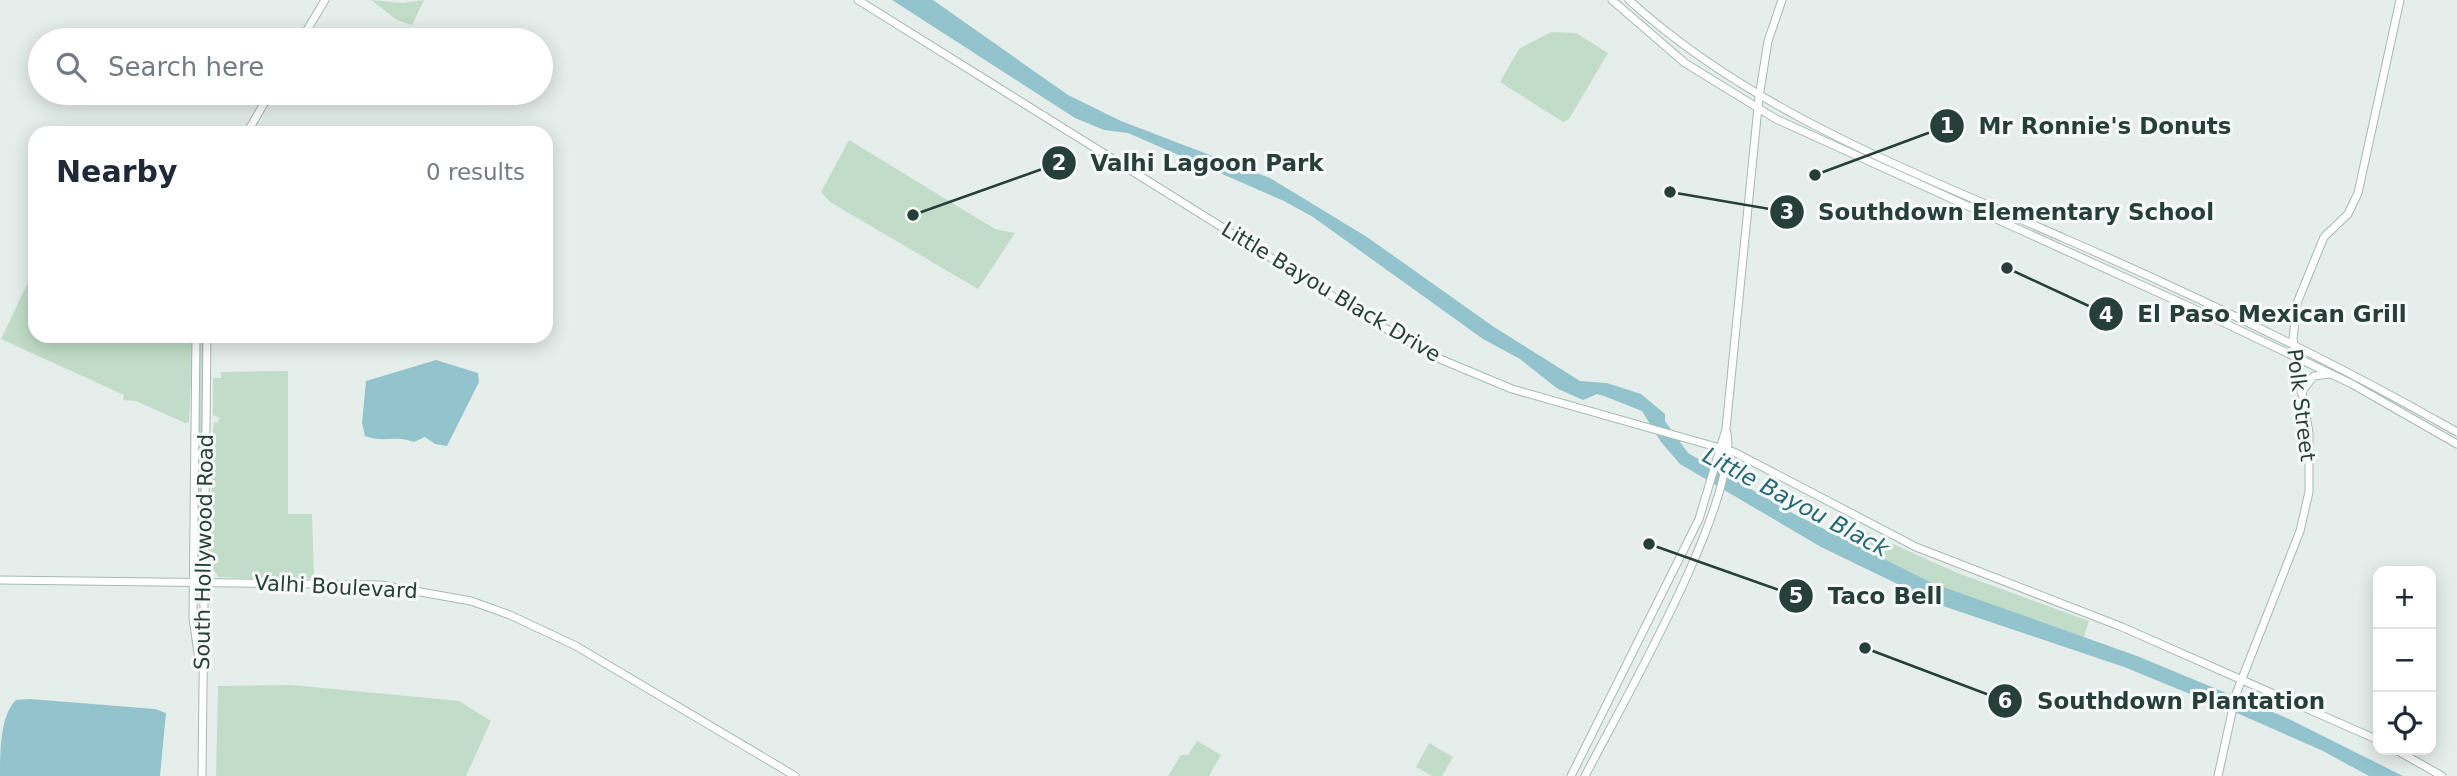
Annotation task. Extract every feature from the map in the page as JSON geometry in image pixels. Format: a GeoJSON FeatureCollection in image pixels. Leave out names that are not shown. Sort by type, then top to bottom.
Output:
{"type":"FeatureCollection","features":[{"type":"Feature","properties":{"kind":"street"},"geometry":{"type":"LineString","coordinates":[[308,28],[325,0]]}},
{"type":"Feature","properties":{"kind":"street","name":"Little Bayou Black Drive"},"geometry":{"type":"LineString","coordinates":[[858,0],[1409,343],[1512,389],[1725,448],[1916,547],[2122,627],[2373,738]]}},
{"type":"Feature","properties":{"kind":"street"},"geometry":{"type":"LineString","coordinates":[[1612,0],[1685,63],[1757,108],[1812,137],[2333,374],[2457,444]]}},
{"type":"Feature","properties":{"kind":"street"},"geometry":{"type":"LineString","coordinates":[[1629,0],[1690,52],[1759,97],[1837,136],[2293,344],[2362,378],[2457,432]]}},
{"type":"Feature","properties":{"kind":"street"},"geometry":{"type":"LineString","coordinates":[[1571,776],[1690,539],[1721,463],[1725,448],[1757,108],[1768,41],[1782,0]]}},
{"type":"Feature","properties":{"kind":"street","name":"Polk Street"},"geometry":{"type":"LineString","coordinates":[[2218,776],[2241,679],[2304,519],[2310,460],[2293,344],[2297,303],[2312,260],[2324,237],[2348,215],[2358,193],[2400,0]]}},
{"type":"Feature","properties":{"kind":"street"},"geometry":{"type":"LineString","coordinates":[[252,126],[263,105]]}},
{"type":"Feature","properties":{"kind":"street","name":"South Hollywood Road"},"geometry":{"type":"LineString","coordinates":[[196,343],[193,618],[203,680]]}},
{"type":"Feature","properties":{"kind":"street","name":"South Hollywood Road"},"geometry":{"type":"LineString","coordinates":[[203,680],[207,343]]}},
{"type":"Feature","properties":{"kind":"street"},"geometry":{"type":"LineString","coordinates":[[2301,393],[2314,376],[2333,374]]}},
{"type":"Feature","properties":{"kind":"street"},"geometry":{"type":"LineString","coordinates":[[1586,776],[1709,527],[1719,488],[1721,463]]}},
{"type":"Feature","properties":{"kind":"street","name":"Valhi Boulevard"},"geometry":{"type":"LineString","coordinates":[[0,580],[381,585],[471,601],[510,615],[576,646],[795,776]]}},
{"type":"Feature","properties":{"kind":"street"},"geometry":{"type":"LineString","coordinates":[[202,776],[203,680]]}},
{"type":"Feature","properties":{"kind":"street"},"geometry":{"type":"LineString","coordinates":[[2405,755],[2442,776]]}},
{"type":"Feature","properties":{"kind":"green space"},"geometry":{"type":"Polygon","coordinates":[[[371,0],[403,3],[424,0],[412,25],[397,20],[371,0]]]}},
{"type":"Feature","properties":{"kind":"green space"},"geometry":{"type":"Polygon","coordinates":[[[1551,32],[1576,33],[1608,53],[1569,119],[1563,122],[1500,82],[1519,49],[1551,32]]]}},
{"type":"Feature","properties":{"kind":"green space"},"geometry":{"type":"Polygon","coordinates":[[[849,140],[995,229],[1015,233],[978,289],[830,202],[821,192],[849,140]]]}},
{"type":"Feature","properties":{"kind":"green space"},"geometry":{"type":"Polygon","coordinates":[[[28,283],[28,343],[193,343],[189,422],[185,423],[136,401],[123,400],[124,395],[1,339],[28,283]]]}},
{"type":"Feature","properties":{"kind":"green space"},"geometry":{"type":"Polygon","coordinates":[[[205,343],[201,578],[196,540],[199,345],[205,343]]]}},
{"type":"Feature","properties":{"kind":"green space"},"geometry":{"type":"Polygon","coordinates":[[[288,371],[288,514],[312,514],[314,578],[283,580],[219,577],[210,566],[213,429],[214,422],[217,423],[220,418],[213,415],[213,378],[221,378],[221,372],[288,371]]]}},
{"type":"Feature","properties":{"kind":"green space"},"geometry":{"type":"Polygon","coordinates":[[[1862,530],[1955,572],[2089,621],[2082,642],[1947,591],[1856,548],[1862,530]]]}},
{"type":"Feature","properties":{"kind":"green space"},"geometry":{"type":"Polygon","coordinates":[[[292,685],[459,701],[491,721],[466,776],[216,776],[218,686],[292,685]]]}},
{"type":"Feature","properties":{"kind":"green space"},"geometry":{"type":"Polygon","coordinates":[[[1197,741],[1221,755],[1209,776],[1168,776],[1181,755],[1188,755],[1197,741]]]}},
{"type":"Feature","properties":{"kind":"green space"},"geometry":{"type":"Polygon","coordinates":[[[1429,743],[1453,757],[1442,776],[1432,776],[1416,767],[1429,743]]]}},
{"type":"Feature","properties":{"kind":"water"},"geometry":{"type":"Polygon","coordinates":[[[892,0],[933,0],[1068,95],[1121,121],[1270,178],[1367,237],[1494,327],[1580,381],[1607,383],[1641,394],[1665,414],[1665,421],[1688,453],[1796,515],[1932,583],[2137,656],[2289,719],[2403,776],[2369,776],[2321,750],[2124,667],[1943,606],[1821,547],[1680,464],[1661,442],[1642,411],[1597,394],[1583,400],[1558,389],[1520,359],[1483,339],[1313,217],[1284,201],[1128,133],[1104,130],[1075,118],[892,0]]]}},
{"type":"Feature","properties":{"kind":"water"},"geometry":{"type":"Polygon","coordinates":[[[436,360],[478,373],[479,382],[447,446],[435,444],[425,437],[414,442],[365,436],[362,423],[366,381],[436,360]]]}},
{"type":"Feature","properties":{"kind":"water"},"geometry":{"type":"Polygon","coordinates":[[[16,700],[155,709],[166,713],[160,776],[0,776],[2,735],[7,715],[16,700]]]}},
{"type":"Feature","properties":{"kind":"place","name":"Mr Ronnie's Donuts"},"geometry":{"type":"Point","coordinates":[1815,175]}},
{"type":"Feature","properties":{"kind":"place","name":"Southdown Elementary School"},"geometry":{"type":"Point","coordinates":[1670,192]}},
{"type":"Feature","properties":{"kind":"place","name":"Valhi Lagoon Park"},"geometry":{"type":"Point","coordinates":[913,215]}},
{"type":"Feature","properties":{"kind":"place","name":"El Paso Mexican Grill"},"geometry":{"type":"Point","coordinates":[2007,268]}},
{"type":"Feature","properties":{"kind":"place","name":"Taco Bell"},"geometry":{"type":"Point","coordinates":[1649,544]}},
{"type":"Feature","properties":{"kind":"place","name":"Southdown Plantation"},"geometry":{"type":"Point","coordinates":[1865,648]}},
{"type":"Feature","properties":{"kind":"water label","name":"Little Bayou Black"},"geometry":{"type":"Point","coordinates":[1796,502]}}]}
